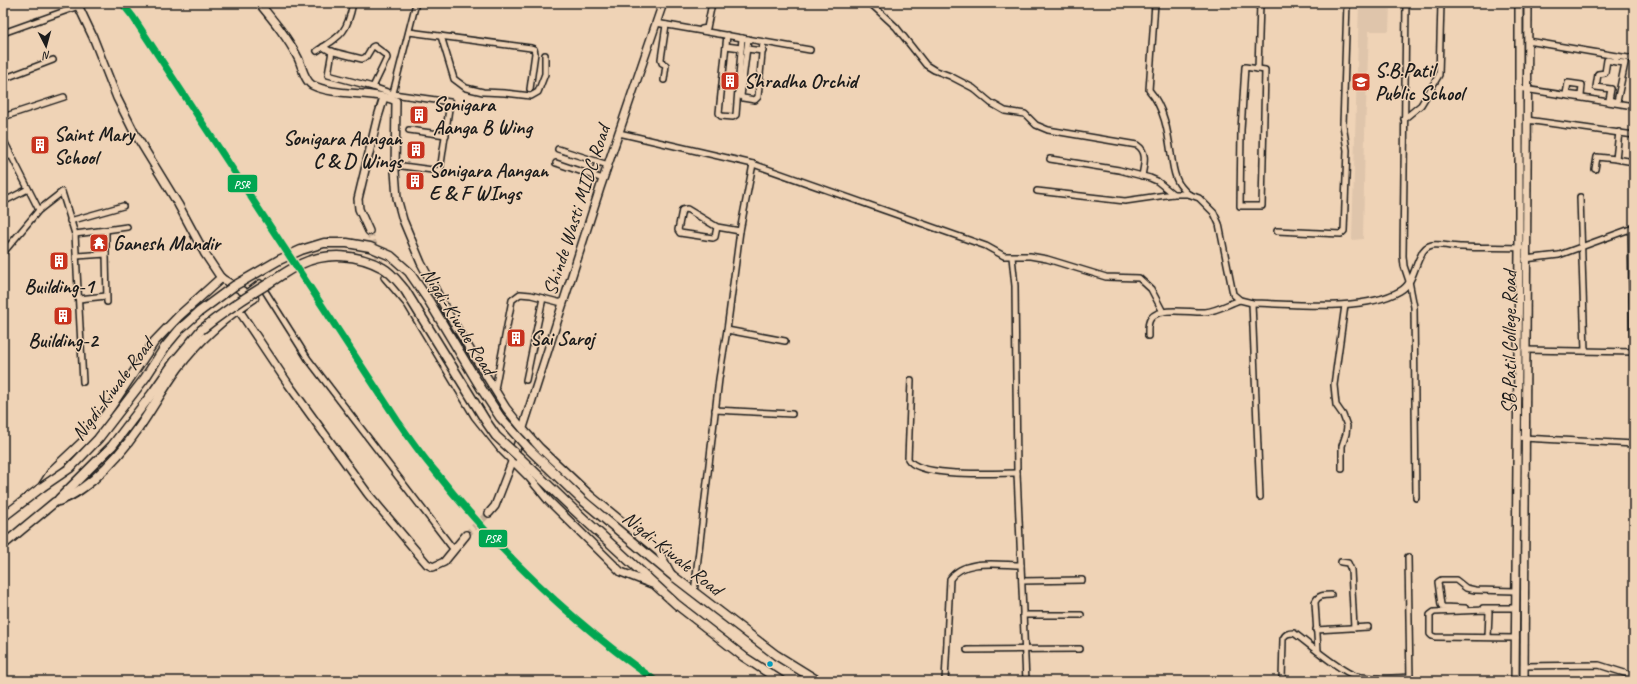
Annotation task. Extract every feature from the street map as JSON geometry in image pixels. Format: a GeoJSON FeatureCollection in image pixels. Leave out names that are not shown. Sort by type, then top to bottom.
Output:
{"type":"FeatureCollection","features":[{"type":"Feature","properties":{"kind":"main road","name":"Nigdi-Kiwale Road"},"geometry":{"type":"LineString","coordinates":[[3,517],[70,468],[98,439],[145,378],[165,347],[180,329],[199,312],[234,286],[279,260],[301,250],[324,243],[347,242],[370,247],[391,256],[409,272],[429,301],[500,417],[528,448],[581,499],[694,593],[776,656],[818,681]]}},
{"type":"Feature","properties":{"kind":"main road","name":"Nigdi-Kiwale Road"},"geometry":{"type":"LineString","coordinates":[[55,502],[112,446],[175,361],[201,330],[224,311],[300,264],[314,259],[332,256],[352,256],[384,268],[394,276],[413,302],[496,436],[676,604],[744,657],[781,681]]}},
{"type":"Feature","properties":{"kind":"main road"},"geometry":{"type":"LineString","coordinates":[[42,487],[53,470],[88,437],[106,414],[154,342],[179,316],[221,278]]}},
{"type":"Feature","properties":{"kind":"main road"},"geometry":{"type":"LineString","coordinates":[[3,544],[55,502],[63,500],[77,492],[109,466],[137,431],[178,368],[196,347],[213,329],[254,298]]}},
{"type":"Feature","properties":{"kind":"street"},"geometry":{"type":"LineString","coordinates":[[317,51],[345,31],[350,20],[353,3]]}},
{"type":"Feature","properties":{"kind":"street"},"geometry":{"type":"LineString","coordinates":[[393,97],[416,3]]}},
{"type":"Feature","properties":{"kind":"street","name":"Shinde Wasti MIDC Road"},"geometry":{"type":"LineString","coordinates":[[489,513],[495,506],[512,462],[562,303],[663,3]]}},
{"type":"Feature","properties":{"kind":"street"},"geometry":{"type":"LineString","coordinates":[[657,22],[705,30],[712,3]]}},
{"type":"Feature","properties":{"kind":"street"},"geometry":{"type":"LineString","coordinates":[[870,3],[896,27],[926,65],[973,88],[995,106],[1005,111],[1025,114],[1036,125],[1048,130],[1137,145],[1142,148],[1144,153],[1142,176]]}},
{"type":"Feature","properties":{"kind":"street"},"geometry":{"type":"LineString","coordinates":[[1155,3],[1149,90],[1157,99],[1162,110],[1174,173],[1178,183],[1188,194]]}},
{"type":"Feature","properties":{"kind":"street"},"geometry":{"type":"LineString","coordinates":[[1258,69],[1260,3]]}},
{"type":"Feature","properties":{"kind":"street"},"geometry":{"type":"LineString","coordinates":[[1277,231],[1341,234],[1344,231],[1347,150],[1343,125],[1346,3]]}},
{"type":"Feature","properties":{"kind":"street"},"geometry":{"type":"LineString","coordinates":[[1406,3],[1402,256],[1410,281],[1415,321],[1416,498]]}},
{"type":"Feature","properties":{"kind":"street"},"geometry":{"type":"LineString","coordinates":[[1404,119],[1421,105],[1428,96],[1439,75],[1441,3]]}},
{"type":"Feature","properties":{"kind":"street","name":"SB Patil College Road"},"geometry":{"type":"LineString","coordinates":[[1519,3],[1518,88],[1522,248],[1526,259],[1524,681]]}},
{"type":"Feature","properties":{"kind":"street","name":"SB Patil College Road"},"geometry":{"type":"LineString","coordinates":[[1515,681],[1517,437],[1527,120],[1528,3]]}},
{"type":"Feature","properties":{"kind":"street"},"geometry":{"type":"LineString","coordinates":[[263,4],[293,50],[309,82],[316,86],[384,97],[450,102],[440,171],[395,165]]}},
{"type":"Feature","properties":{"kind":"street"},"geometry":{"type":"LineString","coordinates":[[3,33],[78,5],[117,98],[134,132],[178,204],[206,254],[221,278],[254,298]]}},
{"type":"Feature","properties":{"kind":"street"},"geometry":{"type":"LineString","coordinates":[[657,22],[666,25],[810,50]]}},
{"type":"Feature","properties":{"kind":"street"},"geometry":{"type":"LineString","coordinates":[[664,80],[666,66],[662,63],[661,59],[666,25]]}},
{"type":"Feature","properties":{"kind":"street"},"geometry":{"type":"LineString","coordinates":[[409,32],[534,49],[535,54],[530,89]]}},
{"type":"Feature","properties":{"kind":"street"},"geometry":{"type":"LineString","coordinates":[[727,35],[719,113],[721,116],[733,117],[736,115],[745,39]]}},
{"type":"Feature","properties":{"kind":"street"},"geometry":{"type":"LineString","coordinates":[[441,36],[454,80],[466,88],[483,92],[531,96],[538,92],[545,74],[545,55]]}},
{"type":"Feature","properties":{"kind":"street"},"geometry":{"type":"LineString","coordinates":[[1528,41],[1634,58]]}},
{"type":"Feature","properties":{"kind":"street"},"geometry":{"type":"LineString","coordinates":[[744,48],[741,96],[743,98],[755,100],[758,97],[764,42]]}},
{"type":"Feature","properties":{"kind":"street"},"geometry":{"type":"LineString","coordinates":[[323,47],[362,59],[366,57],[374,46],[386,55],[387,58],[373,87]]}},
{"type":"Feature","properties":{"kind":"street"},"geometry":{"type":"LineString","coordinates":[[726,46],[762,51]]}},
{"type":"Feature","properties":{"kind":"street"},"geometry":{"type":"LineString","coordinates":[[332,51],[328,75],[373,87],[393,97],[396,101],[395,165],[397,198],[403,220],[421,262],[450,317],[506,408],[540,448],[591,496],[659,552],[673,576]]}},
{"type":"Feature","properties":{"kind":"street"},"geometry":{"type":"LineString","coordinates":[[1616,56],[1616,62]]}},
{"type":"Feature","properties":{"kind":"street"},"geometry":{"type":"LineString","coordinates":[[3,79],[53,60]]}},
{"type":"Feature","properties":{"kind":"street"},"geometry":{"type":"LineString","coordinates":[[1609,101],[1611,89],[1596,87],[1598,74],[1605,73],[1607,60],[1625,63],[1617,102]]}},
{"type":"Feature","properties":{"kind":"street"},"geometry":{"type":"LineString","coordinates":[[1245,67],[1258,69],[1265,70],[1262,206],[1240,206],[1241,130],[1245,67]]}},
{"type":"Feature","properties":{"kind":"street"},"geometry":{"type":"LineString","coordinates":[[1518,88],[1617,102],[1634,106]]}},
{"type":"Feature","properties":{"kind":"street"},"geometry":{"type":"LineString","coordinates":[[3,117],[64,97]]}},
{"type":"Feature","properties":{"kind":"street"},"geometry":{"type":"LineString","coordinates":[[369,231],[359,208],[358,199],[375,127],[384,97]]}},
{"type":"Feature","properties":{"kind":"street"},"geometry":{"type":"LineString","coordinates":[[1527,120],[1634,134]]}},
{"type":"Feature","properties":{"kind":"street"},"geometry":{"type":"LineString","coordinates":[[409,130],[446,135]]}},
{"type":"Feature","properties":{"kind":"street"},"geometry":{"type":"LineString","coordinates":[[1616,159],[1619,132]]}},
{"type":"Feature","properties":{"kind":"street"},"geometry":{"type":"LineString","coordinates":[[619,133],[753,164],[986,246],[1004,256],[1030,256],[1047,259],[1106,277],[1139,278],[1151,289],[1162,312]]}},
{"type":"Feature","properties":{"kind":"street"},"geometry":{"type":"LineString","coordinates":[[3,139],[40,210]]}},
{"type":"Feature","properties":{"kind":"street"},"geometry":{"type":"LineString","coordinates":[[558,149],[608,165]]}},
{"type":"Feature","properties":{"kind":"street"},"geometry":{"type":"LineString","coordinates":[[3,159],[11,155]]}},
{"type":"Feature","properties":{"kind":"street"},"geometry":{"type":"LineString","coordinates":[[1595,169],[1597,157],[1634,162]]}},
{"type":"Feature","properties":{"kind":"street"},"geometry":{"type":"LineString","coordinates":[[1050,158],[1119,170],[1142,176],[1158,181],[1173,194]]}},
{"type":"Feature","properties":{"kind":"street"},"geometry":{"type":"LineString","coordinates":[[594,176],[598,162]]}},
{"type":"Feature","properties":{"kind":"street"},"geometry":{"type":"LineString","coordinates":[[556,163],[603,179]]}},
{"type":"Feature","properties":{"kind":"street"},"geometry":{"type":"LineString","coordinates":[[694,593],[715,410],[728,330],[740,231],[753,164]]}},
{"type":"Feature","properties":{"kind":"street"},"geometry":{"type":"LineString","coordinates":[[3,202],[28,189]]}},
{"type":"Feature","properties":{"kind":"street"},"geometry":{"type":"LineString","coordinates":[[1037,190],[1125,201],[1173,194],[1188,194],[1199,198],[1214,213],[1222,237],[1230,285],[1233,294],[1240,300],[1252,303],[1344,305],[1368,302],[1401,291],[1410,281],[1421,255],[1428,246],[1522,248]]}},
{"type":"Feature","properties":{"kind":"street"},"geometry":{"type":"LineString","coordinates":[[3,253],[40,210],[62,192],[75,234],[83,382]]}},
{"type":"Feature","properties":{"kind":"street"},"geometry":{"type":"LineString","coordinates":[[1580,197],[1585,351]]}},
{"type":"Feature","properties":{"kind":"street"},"geometry":{"type":"LineString","coordinates":[[70,221],[123,206]]}},
{"type":"Feature","properties":{"kind":"street"},"geometry":{"type":"LineString","coordinates":[[717,227],[715,237],[713,238],[680,233],[678,230],[682,210],[687,209],[717,227],[740,231]]}},
{"type":"Feature","properties":{"kind":"street"},"geometry":{"type":"LineString","coordinates":[[75,234],[126,227]]}},
{"type":"Feature","properties":{"kind":"street"},"geometry":{"type":"LineString","coordinates":[[1525,350],[1633,352],[1632,228],[1559,255],[1526,259]]}},
{"type":"Feature","properties":{"kind":"street"},"geometry":{"type":"LineString","coordinates":[[78,299],[106,299],[106,230]]}},
{"type":"Feature","properties":{"kind":"street"},"geometry":{"type":"LineString","coordinates":[[77,256],[106,254]]}},
{"type":"Feature","properties":{"kind":"street"},"geometry":{"type":"LineString","coordinates":[[1012,257],[1014,277],[1017,473],[1026,681]]}},
{"type":"Feature","properties":{"kind":"street"},"geometry":{"type":"LineString","coordinates":[[385,277],[408,304],[475,416],[491,438],[512,462],[621,572],[656,585]]}},
{"type":"Feature","properties":{"kind":"street"},"geometry":{"type":"LineString","coordinates":[[246,293],[260,283],[308,359],[454,550]]}},
{"type":"Feature","properties":{"kind":"street"},"geometry":{"type":"LineString","coordinates":[[494,389],[512,300],[520,294],[562,303]]}},
{"type":"Feature","properties":{"kind":"street"},"geometry":{"type":"LineString","coordinates":[[526,380],[543,298]]}},
{"type":"Feature","properties":{"kind":"street"},"geometry":{"type":"LineString","coordinates":[[1148,336],[1148,323],[1156,314],[1162,312],[1211,311],[1240,300]]}},
{"type":"Feature","properties":{"kind":"street"},"geometry":{"type":"LineString","coordinates":[[1252,303],[1260,497]]}},
{"type":"Feature","properties":{"kind":"street"},"geometry":{"type":"LineString","coordinates":[[1342,469],[1342,446],[1347,426],[1343,415],[1336,406],[1334,386],[1344,305]]}},
{"type":"Feature","properties":{"kind":"street"},"geometry":{"type":"LineString","coordinates":[[238,309],[289,385],[368,494],[427,564],[433,567],[444,562],[466,535]]}},
{"type":"Feature","properties":{"kind":"street"},"geometry":{"type":"LineString","coordinates":[[728,330],[785,341]]}},
{"type":"Feature","properties":{"kind":"street"},"geometry":{"type":"LineString","coordinates":[[911,380],[908,459],[910,462],[941,472],[972,474],[1017,473]]}},
{"type":"Feature","properties":{"kind":"street"},"geometry":{"type":"LineString","coordinates":[[715,410],[792,414]]}},
{"type":"Feature","properties":{"kind":"street"},"geometry":{"type":"LineString","coordinates":[[1517,437],[1634,444]]}},
{"type":"Feature","properties":{"kind":"street"},"geometry":{"type":"LineString","coordinates":[[1282,681],[1283,639],[1288,633],[1294,633],[1339,667],[1356,676],[1410,679],[1408,557]]}},
{"type":"Feature","properties":{"kind":"street"},"geometry":{"type":"LineString","coordinates":[[1341,562],[1348,563],[1351,570],[1354,628]]}},
{"type":"Feature","properties":{"kind":"street"},"geometry":{"type":"LineString","coordinates":[[945,681],[950,579],[958,571],[976,565],[1021,565]]}},
{"type":"Feature","properties":{"kind":"street"},"geometry":{"type":"LineString","coordinates":[[1022,581],[1082,580]]}},
{"type":"Feature","properties":{"kind":"street"},"geometry":{"type":"LineString","coordinates":[[1516,591],[1474,590],[1466,588],[1459,582],[1450,580],[1441,580],[1438,585],[1441,604],[1443,607],[1516,608]]}},
{"type":"Feature","properties":{"kind":"street"},"geometry":{"type":"LineString","coordinates":[[1318,651],[1315,602],[1317,598],[1323,595],[1331,595]]}},
{"type":"Feature","properties":{"kind":"street"},"geometry":{"type":"LineString","coordinates":[[1488,637],[1490,616],[1489,612],[1486,610],[1434,612],[1430,616],[1432,636],[1516,638]]}},
{"type":"Feature","properties":{"kind":"street"},"geometry":{"type":"LineString","coordinates":[[1023,615],[1081,615]]}},
{"type":"Feature","properties":{"kind":"street"},"geometry":{"type":"LineString","coordinates":[[1316,630],[1368,627]]}},
{"type":"Feature","properties":{"kind":"street"},"geometry":{"type":"LineString","coordinates":[[967,650],[1080,648]]}},
{"type":"Feature","properties":{"kind":"street"},"geometry":{"type":"LineString","coordinates":[[1524,666],[1599,665],[1634,676]]}},
{"type":"Feature","properties":{"kind":"shaded area","name":"S.B.Patil Public School"},"geometry":{"type":"Polygon","coordinates":[[[1359,3],[1390,3],[1389,31],[1369,31],[1363,239],[1352,240],[1359,3]]]}},
{"type":"Feature","properties":{"kind":"tunnel"},"geometry":{"type":"LineString","coordinates":[[369,231],[383,271]]}},
{"type":"Feature","properties":{"kind":"tunnel"},"geometry":{"type":"LineString","coordinates":[[466,535],[489,513]]}},
{"type":"Feature","properties":{"kind":"transit line","name":"PSR"},"geometry":{"type":"LineString","coordinates":[[122,3],[133,17],[397,420],[425,459],[484,529],[538,584],[595,635],[656,681]]}},
{"type":"Feature","properties":{"kind":"place","name":"Shradha Orchid"},"geometry":{"type":"Point","coordinates":[730,81]}},
{"type":"Feature","properties":{"kind":"place","name":"S.B.Patil Public School"},"geometry":{"type":"Point","coordinates":[1361,82]}},
{"type":"Feature","properties":{"kind":"place","name":"Sonigara Aanga B Wing"},"geometry":{"type":"Point","coordinates":[419,115]}},
{"type":"Feature","properties":{"kind":"place","name":"Saint Mary School"},"geometry":{"type":"Point","coordinates":[40,145]}},
{"type":"Feature","properties":{"kind":"place","name":"Sonigara Aangan C & D Wings"},"geometry":{"type":"Point","coordinates":[416,150]}},
{"type":"Feature","properties":{"kind":"place","name":"Sonigara Aangan E & F WIngs"},"geometry":{"type":"Point","coordinates":[415,181]}},
{"type":"Feature","properties":{"kind":"place","name":"Ganesh Mandir"},"geometry":{"type":"Point","coordinates":[99,243]}},
{"type":"Feature","properties":{"kind":"place","name":"Building-1"},"geometry":{"type":"Point","coordinates":[59,261]}},
{"type":"Feature","properties":{"kind":"place","name":"Building-2"},"geometry":{"type":"Point","coordinates":[63,316]}},
{"type":"Feature","properties":{"kind":"place","name":"Sai Saroj"},"geometry":{"type":"Point","coordinates":[516,338]}}]}
